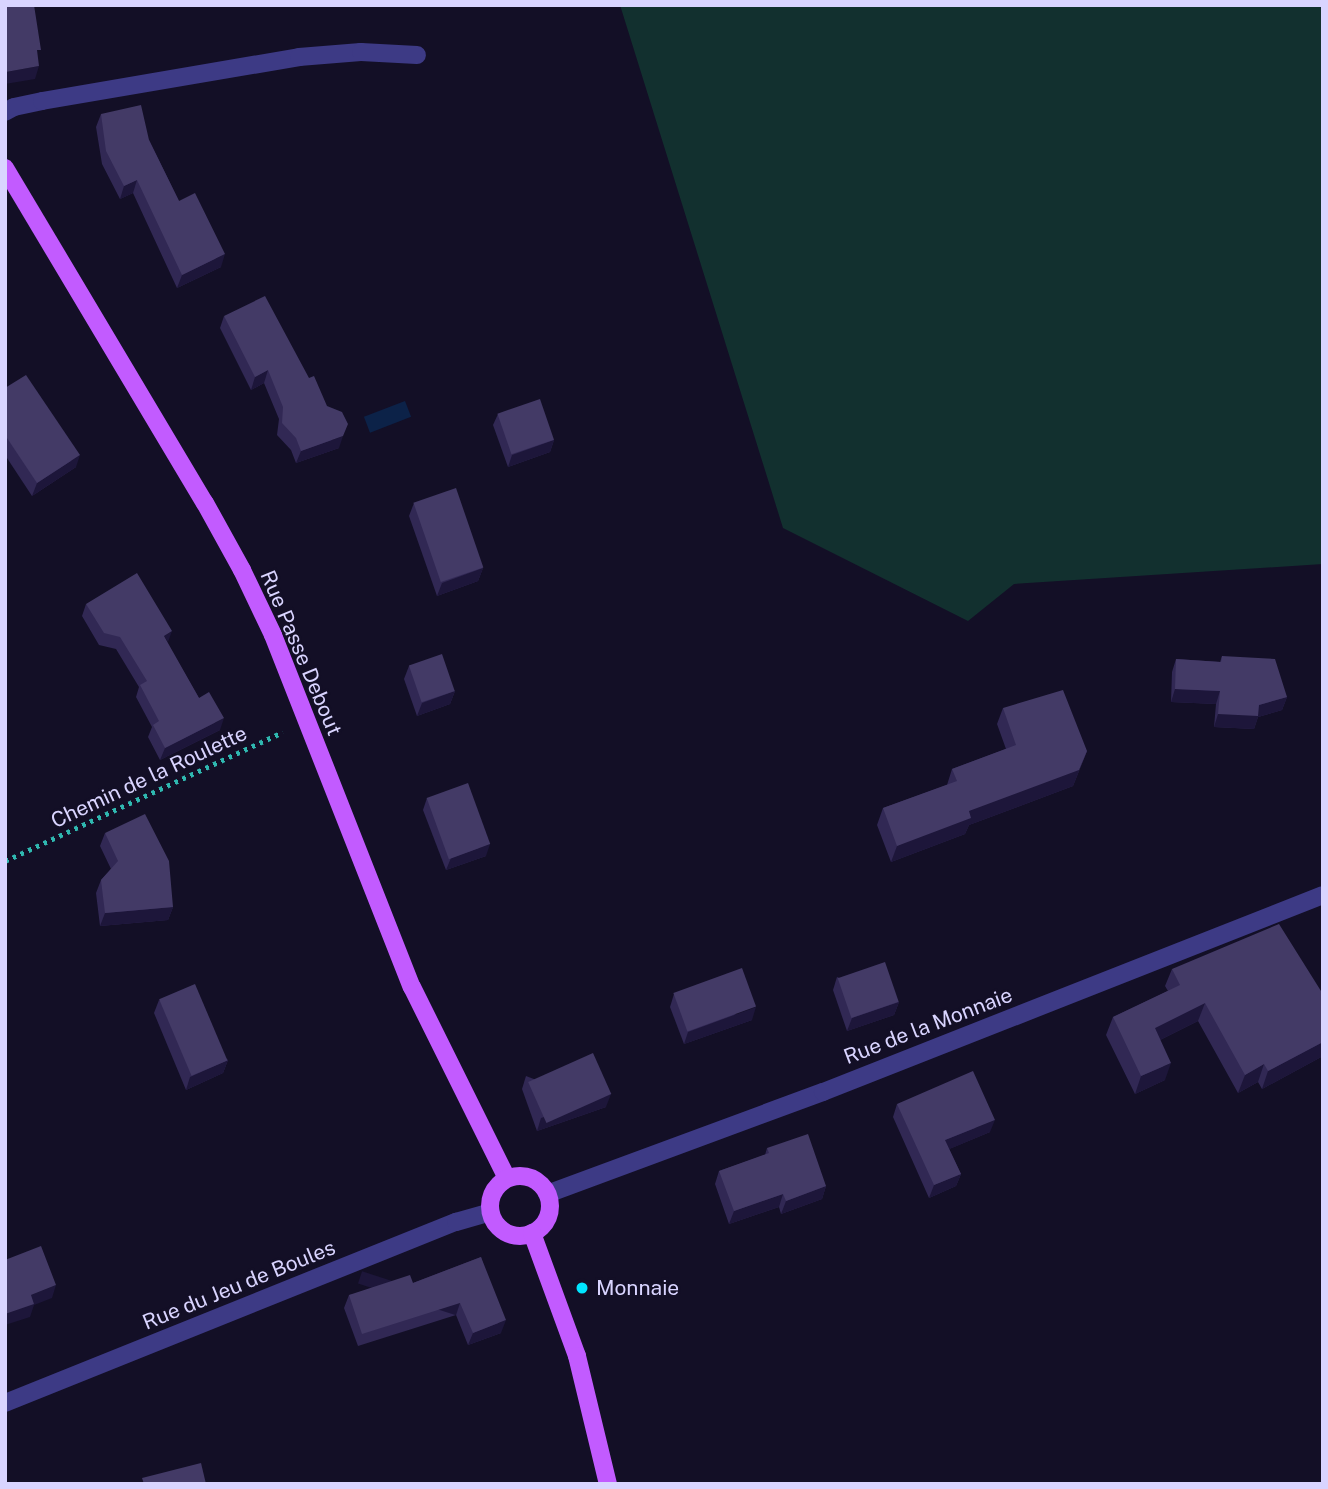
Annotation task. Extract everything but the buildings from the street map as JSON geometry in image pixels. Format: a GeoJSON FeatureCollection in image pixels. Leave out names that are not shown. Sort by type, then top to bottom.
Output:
{"type":"FeatureCollection","features":[{"type":"Feature","properties":{"kind":"main road","name":"Rue Passe Debout"},"geometry":{"type":"LineString","coordinates":[[5,168],[236,559],[273,635],[412,987],[507,1178]]}},
{"type":"Feature","properties":{"kind":"main road"},"geometry":{"type":"LineString","coordinates":[[528,1177],[537,1181],[547,1194],[550,1209],[547,1219],[532,1233],[508,1233],[500,1228],[491,1212],[493,1192],[507,1178],[528,1177]]}},
{"type":"Feature","properties":{"kind":"main road"},"geometry":{"type":"LineString","coordinates":[[532,1233],[577,1356],[608,1484]]}},
{"type":"Feature","properties":{"kind":"street"},"geometry":{"type":"LineString","coordinates":[[5,112],[14,107],[42,101],[299,57],[361,52],[417,55]]}},
{"type":"Feature","properties":{"kind":"street","name":"Rue de la Monnaie"},"geometry":{"type":"LineString","coordinates":[[547,1194],[823,1092],[1323,895]]}},
{"type":"Feature","properties":{"kind":"street","name":"Rue du Jeu de Boules"},"geometry":{"type":"LineString","coordinates":[[5,1404],[456,1223],[491,1212]]}},
{"type":"Feature","properties":{"kind":"path","name":"Chemin de la Roulette"},"geometry":{"type":"LineString","coordinates":[[5,861],[306,721]]}},
{"type":"Feature","properties":{"kind":"green space"},"geometry":{"type":"Polygon","coordinates":[[[620,5],[1323,5],[1323,564],[1014,584],[968,621],[783,528],[620,5]]]}},
{"type":"Feature","properties":{"kind":"water"},"geometry":{"type":"Polygon","coordinates":[[[405,401],[411,417],[370,433],[364,417],[405,401]]]}},
{"type":"Feature","properties":{"kind":"place","name":"Monnaie"},"geometry":{"type":"Point","coordinates":[582,1288]}}]}
